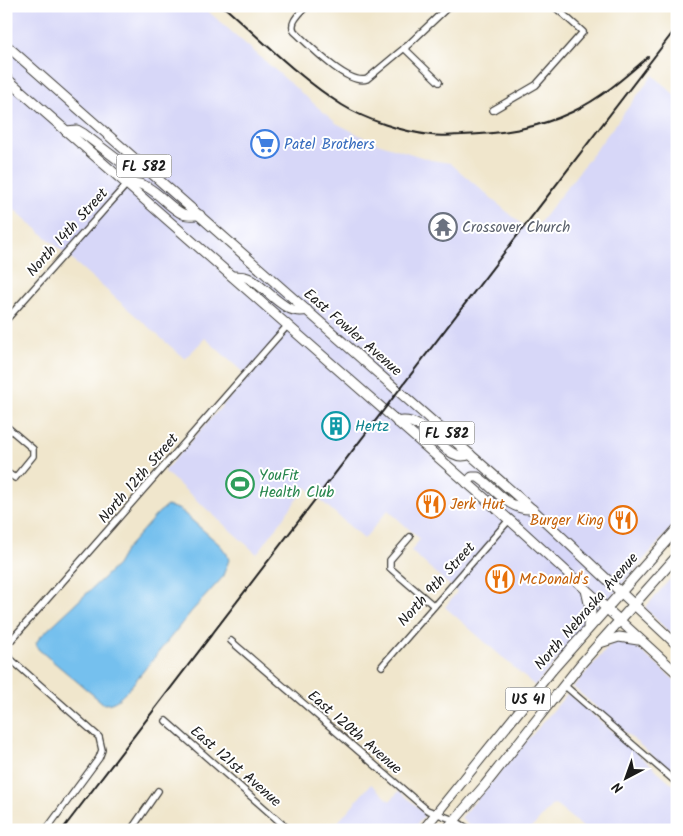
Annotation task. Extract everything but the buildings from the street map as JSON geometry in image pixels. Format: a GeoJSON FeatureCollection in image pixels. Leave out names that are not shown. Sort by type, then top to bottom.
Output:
{"type":"FeatureCollection","features":[{"type":"Feature","properties":{"kind":"main road","name":"East Fowler Avenue"},"geometry":{"type":"LineString","coordinates":[[6,45],[532,509],[677,645]]}},
{"type":"Feature","properties":{"kind":"main road","name":"FL 582"},"geometry":{"type":"LineString","coordinates":[[6,78],[510,520],[677,673]]}},
{"type":"Feature","properties":{"kind":"main road"},"geometry":{"type":"LineString","coordinates":[[66,131],[77,130],[122,163],[133,165],[141,163]]}},
{"type":"Feature","properties":{"kind":"main road"},"geometry":{"type":"LineString","coordinates":[[128,184],[136,183],[146,186],[185,215],[200,215]]}},
{"type":"Feature","properties":{"kind":"main road"},"geometry":{"type":"LineString","coordinates":[[232,276],[247,277],[291,310],[296,312],[307,310]]}},
{"type":"Feature","properties":{"kind":"main road"},"geometry":{"type":"LineString","coordinates":[[397,422],[409,420],[426,430],[454,454],[463,457],[470,454]]}},
{"type":"Feature","properties":{"kind":"main road"},"geometry":{"type":"LineString","coordinates":[[467,483],[472,477],[478,477],[515,506],[532,509]]}},
{"type":"Feature","properties":{"kind":"main road","name":"North Nebraska Avenue"},"geometry":{"type":"LineString","coordinates":[[423,830],[552,669],[677,529]]}},
{"type":"Feature","properties":{"kind":"main road","name":"North Nebraska Avenue"},"geometry":{"type":"LineString","coordinates":[[446,830],[485,785],[599,643],[677,556]]}},
{"type":"Feature","properties":{"kind":"main road"},"geometry":{"type":"LineString","coordinates":[[586,590],[591,612],[588,629]]}},
{"type":"Feature","properties":{"kind":"main road"},"geometry":{"type":"LineString","coordinates":[[599,643],[619,637],[640,640]]}},
{"type":"Feature","properties":{"kind":"street"},"geometry":{"type":"LineString","coordinates":[[306,6],[293,22],[293,29],[327,60],[353,78],[360,80],[367,79],[404,48],[448,6]]}},
{"type":"Feature","properties":{"kind":"street"},"geometry":{"type":"LineString","coordinates":[[493,110],[536,85],[583,32],[554,6]]}},
{"type":"Feature","properties":{"kind":"street"},"geometry":{"type":"LineString","coordinates":[[404,48],[439,82]]}},
{"type":"Feature","properties":{"kind":"street","name":"North 14th Street"},"geometry":{"type":"LineString","coordinates":[[6,320],[128,184]]}},
{"type":"Feature","properties":{"kind":"street","name":"North 12th Street"},"geometry":{"type":"LineString","coordinates":[[6,646],[288,325]]}},
{"type":"Feature","properties":{"kind":"street"},"geometry":{"type":"LineString","coordinates":[[6,426],[34,449],[34,452],[33,456],[15,478],[6,472]]}},
{"type":"Feature","properties":{"kind":"street","name":"North 9th Street"},"geometry":{"type":"LineString","coordinates":[[382,666],[510,520]]}},
{"type":"Feature","properties":{"kind":"street"},"geometry":{"type":"LineString","coordinates":[[410,537],[390,560],[390,568],[434,606]]}},
{"type":"Feature","properties":{"kind":"street","name":"East 120th Avenue"},"geometry":{"type":"LineString","coordinates":[[231,640],[427,810],[454,820],[470,830]]}},
{"type":"Feature","properties":{"kind":"street"},"geometry":{"type":"LineString","coordinates":[[8,659],[99,737],[102,750],[96,762],[46,830]]}},
{"type":"Feature","properties":{"kind":"street"},"geometry":{"type":"LineString","coordinates":[[564,685],[677,783]]}},
{"type":"Feature","properties":{"kind":"street","name":"East 121st Avenue"},"geometry":{"type":"LineString","coordinates":[[166,721],[289,830]]}},
{"type":"Feature","properties":{"kind":"street"},"geometry":{"type":"LineString","coordinates":[[134,829],[158,791]]}},
{"type":"Feature","properties":{"kind":"shaded area"},"geometry":{"type":"Polygon","coordinates":[[[6,6],[202,6],[336,123],[371,141],[431,160],[450,163],[532,233],[653,75],[677,97],[677,521],[535,686],[445,607],[457,592],[411,551],[420,539],[388,510],[364,539],[306,487],[257,554],[164,471],[248,377],[205,338],[185,359],[6,202],[6,6]]]}},
{"type":"Feature","properties":{"kind":"shaded area"},"geometry":{"type":"Polygon","coordinates":[[[677,571],[677,640],[645,608],[677,571]]]}},
{"type":"Feature","properties":{"kind":"shaded area"},"geometry":{"type":"Polygon","coordinates":[[[613,642],[630,642],[677,682],[677,777],[573,687],[613,642]]]}},
{"type":"Feature","properties":{"kind":"shaded area"},"geometry":{"type":"Polygon","coordinates":[[[568,693],[677,788],[677,830],[586,830],[555,804],[530,830],[476,830],[461,818],[568,693]]]}},
{"type":"Feature","properties":{"kind":"shaded area"},"geometry":{"type":"Polygon","coordinates":[[[371,784],[390,801],[399,791],[426,814],[412,830],[331,830],[371,784]]]}},
{"type":"Feature","properties":{"kind":"water"},"geometry":{"type":"Polygon","coordinates":[[[167,506],[179,509],[220,545],[229,560],[222,578],[191,612],[128,690],[114,702],[104,704],[38,649],[36,643],[40,637],[117,565],[126,549],[158,513],[167,506]]]}},
{"type":"Feature","properties":{"kind":"railway"},"geometry":{"type":"LineString","coordinates":[[223,6],[296,71],[342,105],[362,116],[385,124],[435,136],[504,132],[545,123],[582,107],[621,80],[648,57]]}},
{"type":"Feature","properties":{"kind":"railway"},"geometry":{"type":"LineString","coordinates":[[62,830],[677,27]]}},
{"type":"Feature","properties":{"kind":"place","name":"Patel Brothers"},"geometry":{"type":"Point","coordinates":[265,144]}},
{"type":"Feature","properties":{"kind":"place","name":"Crossover Church"},"geometry":{"type":"Point","coordinates":[443,227]}},
{"type":"Feature","properties":{"kind":"place","name":"Hertz"},"geometry":{"type":"Point","coordinates":[336,426]}},
{"type":"Feature","properties":{"kind":"place","name":"YouFit Health Club"},"geometry":{"type":"Point","coordinates":[240,484]}},
{"type":"Feature","properties":{"kind":"place","name":"Jerk Hut"},"geometry":{"type":"Point","coordinates":[431,504]}},
{"type":"Feature","properties":{"kind":"place","name":"Burger King"},"geometry":{"type":"Point","coordinates":[623,520]}},
{"type":"Feature","properties":{"kind":"place","name":"McDonald's"},"geometry":{"type":"Point","coordinates":[500,579]}}]}
